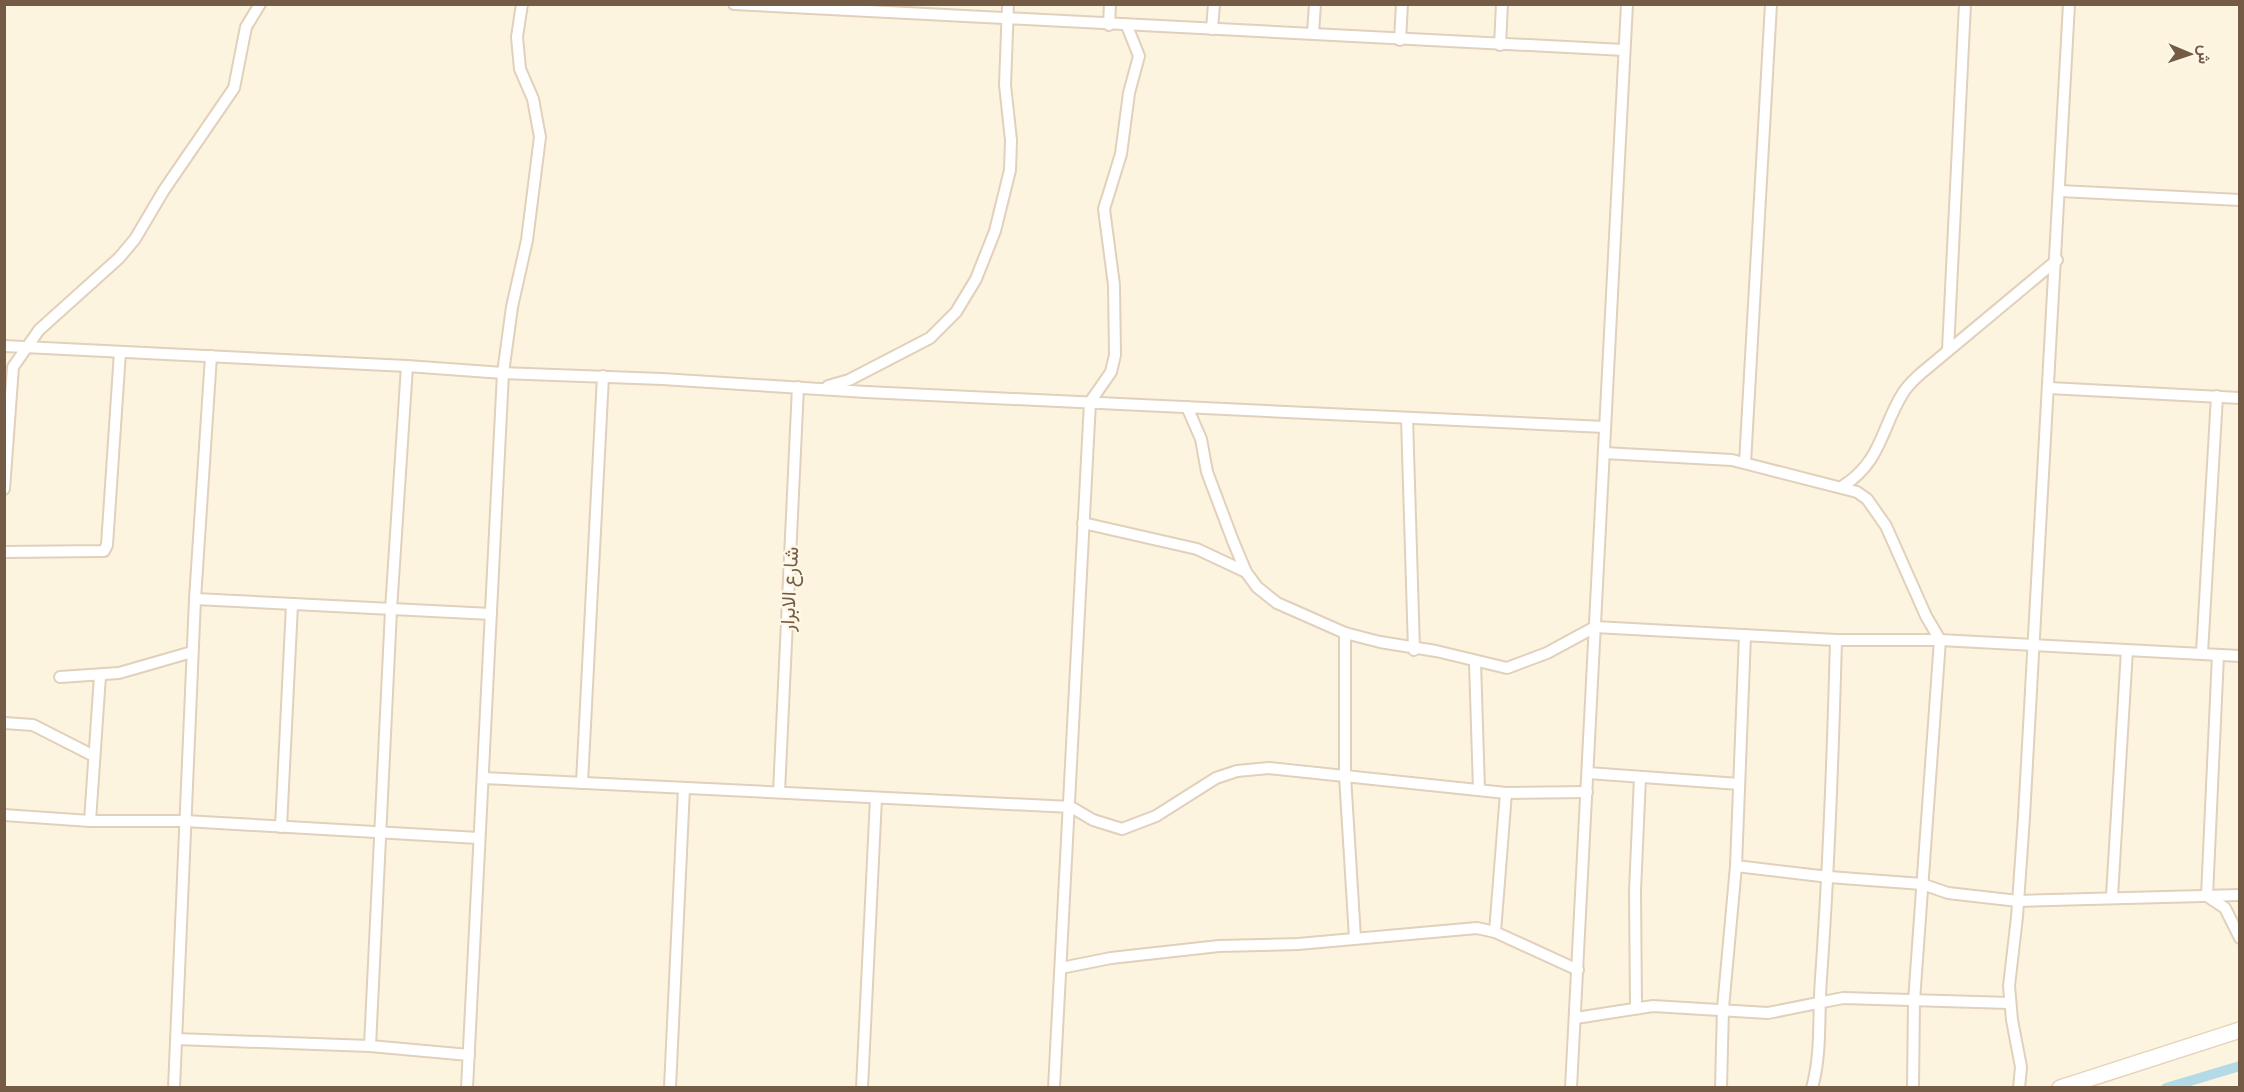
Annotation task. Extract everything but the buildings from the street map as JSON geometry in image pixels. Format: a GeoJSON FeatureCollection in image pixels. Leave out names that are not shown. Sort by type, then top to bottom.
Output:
{"type":"FeatureCollection","features":[{"type":"Feature","properties":{"kind":"street"},"geometry":{"type":"LineString","coordinates":[[4,489],[10,378],[13,367],[25,347],[51,319],[119,258],[135,239],[164,190],[234,88],[246,27],[260,4]]}},
{"type":"Feature","properties":{"kind":"street"},"geometry":{"type":"LineString","coordinates":[[467,1088],[503,373],[512,307],[527,240],[540,137],[533,99],[520,69],[517,37],[522,4]]}},
{"type":"Feature","properties":{"kind":"street"},"geometry":{"type":"LineString","coordinates":[[734,4],[913,10],[1007,20],[1313,33],[1400,40],[1624,51]]}},
{"type":"Feature","properties":{"kind":"street"},"geometry":{"type":"LineString","coordinates":[[822,388],[849,380],[930,338],[956,312],[976,279],[995,231],[1010,170],[1011,140],[1005,85],[1008,4]]}},
{"type":"Feature","properties":{"kind":"street"},"geometry":{"type":"LineString","coordinates":[[1109,25],[1110,4]]}},
{"type":"Feature","properties":{"kind":"street"},"geometry":{"type":"LineString","coordinates":[[1212,29],[1214,4]]}},
{"type":"Feature","properties":{"kind":"street"},"geometry":{"type":"LineString","coordinates":[[1313,33],[1315,4]]}},
{"type":"Feature","properties":{"kind":"street"},"geometry":{"type":"LineString","coordinates":[[1400,40],[1402,4]]}},
{"type":"Feature","properties":{"kind":"street"},"geometry":{"type":"LineString","coordinates":[[1500,45],[1502,4]]}},
{"type":"Feature","properties":{"kind":"street"},"geometry":{"type":"LineString","coordinates":[[1570,1088],[1576,1018],[1627,4]]}},
{"type":"Feature","properties":{"kind":"street"},"geometry":{"type":"LineString","coordinates":[[1745,463],[1771,4]]}},
{"type":"Feature","properties":{"kind":"street"},"geometry":{"type":"LineString","coordinates":[[1948,350],[1965,4]]}},
{"type":"Feature","properties":{"kind":"street"},"geometry":{"type":"LineString","coordinates":[[2019,1088],[2021,1067],[2009,986],[2018,901],[2049,388],[2068,4]]}},
{"type":"Feature","properties":{"kind":"street"},"geometry":{"type":"LineString","coordinates":[[1054,1088],[1071,807],[1090,402],[1111,372],[1115,355],[1114,285],[1104,209],[1121,154],[1129,93],[1139,56],[1127,26]]}},
{"type":"Feature","properties":{"kind":"street"},"geometry":{"type":"LineString","coordinates":[[2060,191],[2240,200]]}},
{"type":"Feature","properties":{"kind":"street"},"geometry":{"type":"LineString","coordinates":[[1843,486],[1854,479],[1871,459],[1903,393],[1919,375],[2056,260]]}},
{"type":"Feature","properties":{"kind":"street"},"geometry":{"type":"LineString","coordinates":[[4,346],[407,366],[503,373],[603,376],[822,388],[866,393],[1605,427]]}},
{"type":"Feature","properties":{"kind":"street"},"geometry":{"type":"LineString","coordinates":[[4,552],[104,551],[107,545],[120,352]]}},
{"type":"Feature","properties":{"kind":"street"},"geometry":{"type":"LineString","coordinates":[[174,1088],[192,652],[212,356]]}},
{"type":"Feature","properties":{"kind":"street"},"geometry":{"type":"LineString","coordinates":[[370,1046],[391,610],[407,366]]}},
{"type":"Feature","properties":{"kind":"street"},"geometry":{"type":"LineString","coordinates":[[582,783],[603,376]]}},
{"type":"Feature","properties":{"kind":"street","name":"شارع الابرار"},"geometry":{"type":"LineString","coordinates":[[779,792],[798,387]]}},
{"type":"Feature","properties":{"kind":"street"},"geometry":{"type":"LineString","coordinates":[[2049,388],[2240,398]]}},
{"type":"Feature","properties":{"kind":"street"},"geometry":{"type":"LineString","coordinates":[[2202,653],[2217,396]]}},
{"type":"Feature","properties":{"kind":"street"},"geometry":{"type":"LineString","coordinates":[[1187,407],[1201,439],[1210,481],[1246,572],[1257,587],[1277,603],[1345,633],[1413,650],[1436,651],[1507,669],[1547,653],[1596,627],[1836,640],[1940,640],[2240,656]]}},
{"type":"Feature","properties":{"kind":"street"},"geometry":{"type":"LineString","coordinates":[[1407,418],[1413,650]]}},
{"type":"Feature","properties":{"kind":"street"},"geometry":{"type":"LineString","coordinates":[[1604,453],[1745,463],[1843,486],[1866,499],[1886,526],[1926,616],[1940,640],[1914,1001],[1913,1088]]}},
{"type":"Feature","properties":{"kind":"street"},"geometry":{"type":"LineString","coordinates":[[1083,523],[1197,549],[1246,572]]}},
{"type":"Feature","properties":{"kind":"street"},"geometry":{"type":"LineString","coordinates":[[195,599],[491,614]]}},
{"type":"Feature","properties":{"kind":"street"},"geometry":{"type":"LineString","coordinates":[[281,826],[292,605]]}},
{"type":"Feature","properties":{"kind":"street"},"geometry":{"type":"LineString","coordinates":[[1345,633],[1345,776],[1355,938]]}},
{"type":"Feature","properties":{"kind":"street"},"geometry":{"type":"LineString","coordinates":[[1721,1088],[1723,1008],[1736,866],[1745,635]]}},
{"type":"Feature","properties":{"kind":"street"},"geometry":{"type":"LineString","coordinates":[[1812,1088],[1818,1048],[1828,878],[1836,640]]}},
{"type":"Feature","properties":{"kind":"street"},"geometry":{"type":"LineString","coordinates":[[2112,896],[2127,650]]}},
{"type":"Feature","properties":{"kind":"street"},"geometry":{"type":"LineString","coordinates":[[60,677],[119,673],[192,652]]}},
{"type":"Feature","properties":{"kind":"street"},"geometry":{"type":"LineString","coordinates":[[2207,896],[2218,655]]}},
{"type":"Feature","properties":{"kind":"street"},"geometry":{"type":"LineString","coordinates":[[1474,662],[1479,790]]}},
{"type":"Feature","properties":{"kind":"street"},"geometry":{"type":"LineString","coordinates":[[90,821],[100,676]]}},
{"type":"Feature","properties":{"kind":"street"},"geometry":{"type":"LineString","coordinates":[[4,723],[33,725],[94,756]]}},
{"type":"Feature","properties":{"kind":"street"},"geometry":{"type":"LineString","coordinates":[[483,777],[1071,807],[1093,820],[1122,830],[1156,816],[1216,778],[1237,771],[1269,768],[1506,793],[1587,792]]}},
{"type":"Feature","properties":{"kind":"street"},"geometry":{"type":"LineString","coordinates":[[1588,773],[1739,784]]}},
{"type":"Feature","properties":{"kind":"street"},"geometry":{"type":"LineString","coordinates":[[1636,1007],[1635,891],[1641,777]]}},
{"type":"Feature","properties":{"kind":"street"},"geometry":{"type":"LineString","coordinates":[[670,1088],[684,788]]}},
{"type":"Feature","properties":{"kind":"street"},"geometry":{"type":"LineString","coordinates":[[1495,932],[1506,793]]}},
{"type":"Feature","properties":{"kind":"street"},"geometry":{"type":"LineString","coordinates":[[862,1088],[876,798]]}},
{"type":"Feature","properties":{"kind":"street"},"geometry":{"type":"LineString","coordinates":[[4,815],[90,821],[185,821],[478,838]]}},
{"type":"Feature","properties":{"kind":"street"},"geometry":{"type":"LineString","coordinates":[[1736,866],[1828,878],[1922,884],[1948,893],[2018,901],[2112,896],[2240,895]]}},
{"type":"Feature","properties":{"kind":"street"},"geometry":{"type":"LineString","coordinates":[[2207,896],[2224,908],[2240,938]]}},
{"type":"Feature","properties":{"kind":"street"},"geometry":{"type":"LineString","coordinates":[[1061,968],[1112,958],[1208,948],[1298,944],[1478,928],[1495,932],[1578,970]]}},
{"type":"Feature","properties":{"kind":"street"},"geometry":{"type":"LineString","coordinates":[[1576,1018],[1636,1007],[1723,1008],[1768,1014],[1843,998],[2010,1003]]}},
{"type":"Feature","properties":{"kind":"street"},"geometry":{"type":"LineString","coordinates":[[2060,1088],[2240,1030]]}},
{"type":"Feature","properties":{"kind":"street"},"geometry":{"type":"LineString","coordinates":[[176,1039],[370,1046],[469,1055]]}},
{"type":"Feature","properties":{"kind":"waterway"},"geometry":{"type":"LineString","coordinates":[[2166,1088],[2240,1066]]}}]}
